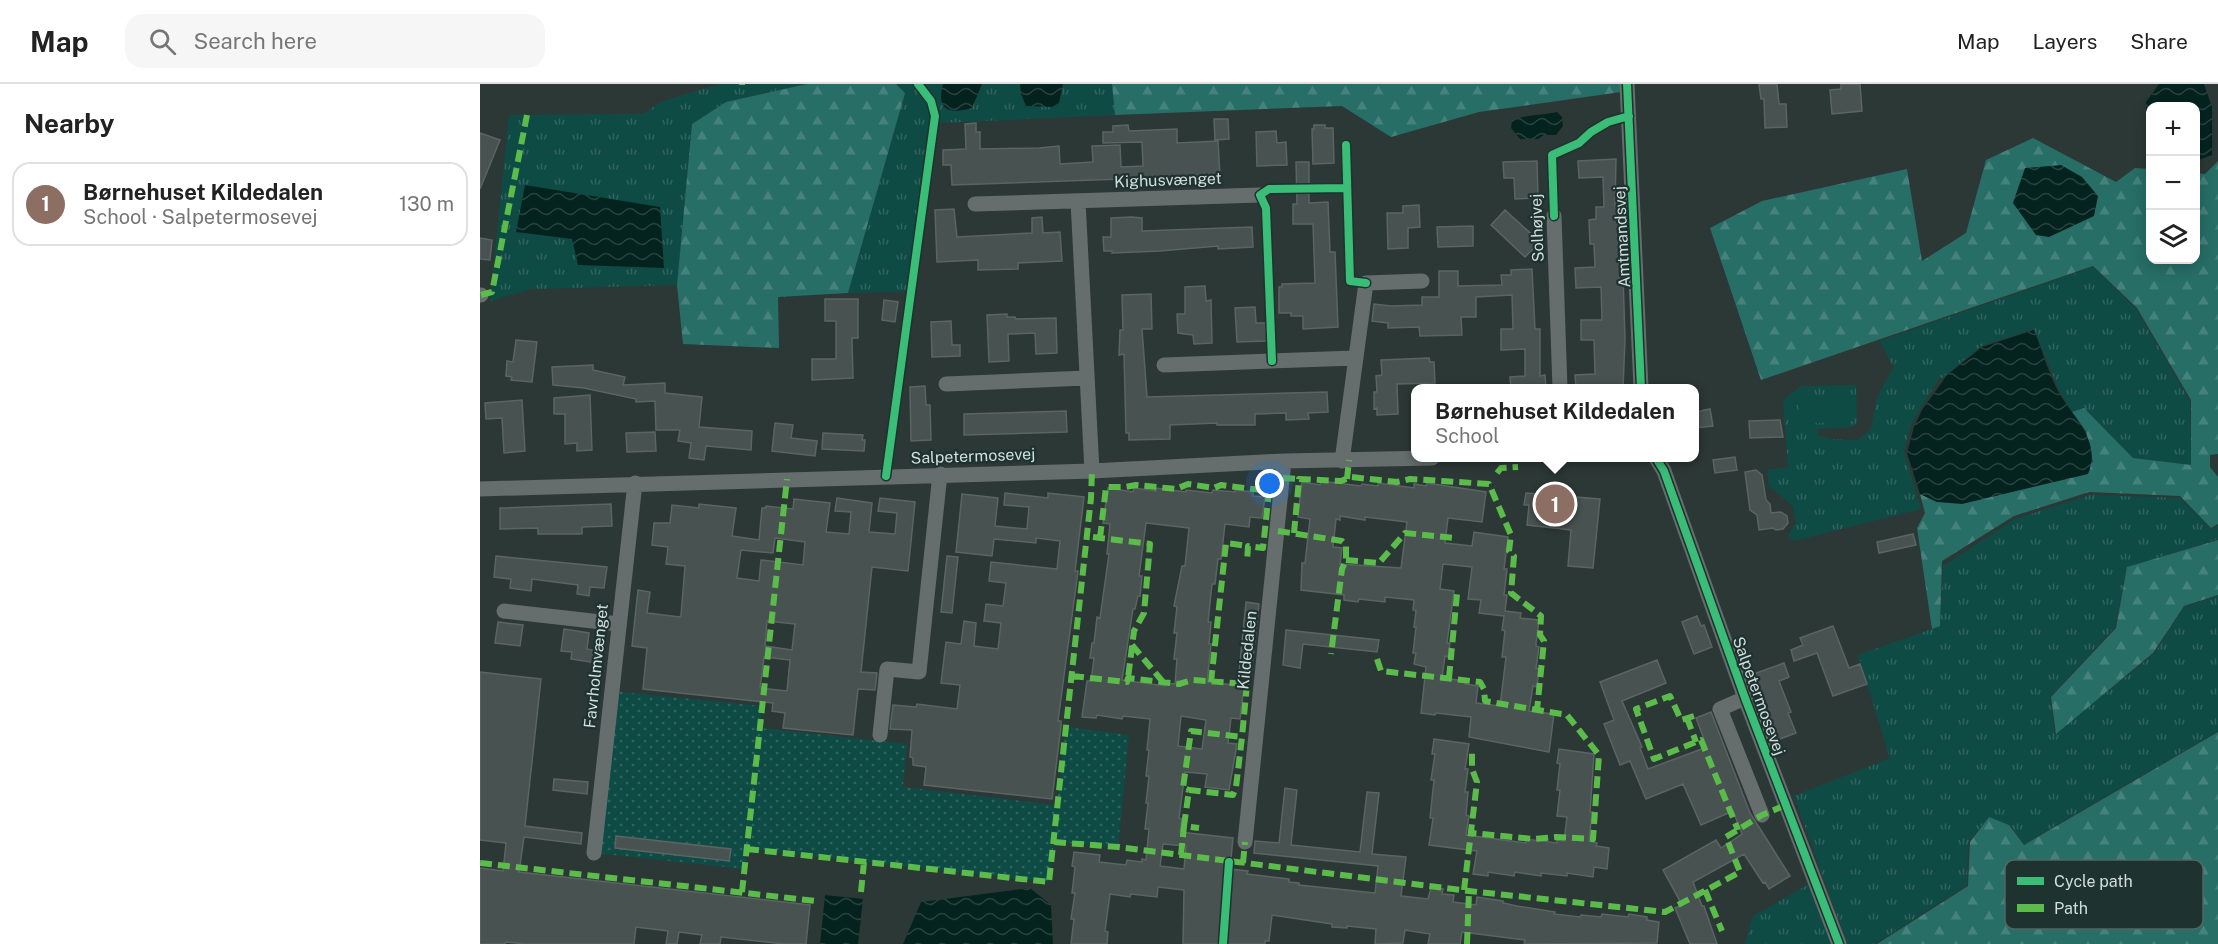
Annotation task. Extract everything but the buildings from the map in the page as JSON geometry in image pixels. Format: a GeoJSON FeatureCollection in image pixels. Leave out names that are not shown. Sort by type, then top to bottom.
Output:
{"type":"FeatureCollection","features":[{"type":"Feature","properties":{"kind":"street","name":"Amtmandsvej"},"geometry":{"type":"LineString","coordinates":[[1628,84],[1641,384]]}},
{"type":"Feature","properties":{"kind":"street","name":"Kighusvænget"},"geometry":{"type":"LineString","coordinates":[[975,204],[1260,195]]}},
{"type":"Feature","properties":{"kind":"street"},"geometry":{"type":"LineString","coordinates":[[1078,201],[1092,471]]}},
{"type":"Feature","properties":{"kind":"street","name":"Solhøjvej"},"geometry":{"type":"LineString","coordinates":[[1554,216],[1560,384]]}},
{"type":"Feature","properties":{"kind":"street"},"geometry":{"type":"LineString","coordinates":[[1342,461],[1366,283],[1422,282]]}},
{"type":"Feature","properties":{"kind":"street"},"geometry":{"type":"LineString","coordinates":[[1164,365],[1355,357]]}},
{"type":"Feature","properties":{"kind":"street"},"geometry":{"type":"LineString","coordinates":[[946,384],[1086,378]]}},
{"type":"Feature","properties":{"kind":"street","name":"Salpetermosevej"},"geometry":{"type":"LineString","coordinates":[[480,489],[1092,471],[1284,461],[1411,459]]}},
{"type":"Feature","properties":{"kind":"street","name":"Kildedalen"},"geometry":{"type":"LineString","coordinates":[[1245,842],[1284,461]]}},
{"type":"Feature","properties":{"kind":"street","name":"Salpetermosevej"},"geometry":{"type":"LineString","coordinates":[[1658,462],[1664,471],[1745,698],[1839,944]]}},
{"type":"Feature","properties":{"kind":"street"},"geometry":{"type":"LineString","coordinates":[[880,735],[887,669],[919,672],[940,474]]}},
{"type":"Feature","properties":{"kind":"street","name":"Favrholmvænget"},"geometry":{"type":"LineString","coordinates":[[594,853],[635,483]]}},
{"type":"Feature","properties":{"kind":"street"},"geometry":{"type":"LineString","coordinates":[[504,611],[619,624]]}},
{"type":"Feature","properties":{"kind":"street"},"geometry":{"type":"LineString","coordinates":[[1745,698],[1720,709],[1762,815]]}},
{"type":"Feature","properties":{"kind":"green space"},"geometry":{"type":"Polygon","coordinates":[[[720,84],[807,84],[726,102],[692,124],[677,285],[532,289],[490,301],[509,115],[643,114],[663,101],[720,84]]]}},
{"type":"Feature","properties":{"kind":"green space"},"geometry":{"type":"Polygon","coordinates":[[[807,84],[896,84],[905,93],[848,293],[778,297],[779,348],[683,344],[677,285],[692,124],[726,102],[807,84]]]}},
{"type":"Feature","properties":{"kind":"green space"},"geometry":{"type":"Polygon","coordinates":[[[896,84],[1112,84],[1115,115],[938,123],[914,291],[848,293],[905,93],[896,84]]]}},
{"type":"Feature","properties":{"kind":"green space"},"geometry":{"type":"Polygon","coordinates":[[[1112,84],[1620,84],[1621,92],[1479,112],[1391,137],[1342,106],[1115,115],[1112,84]]]}},
{"type":"Feature","properties":{"kind":"green space"},"geometry":{"type":"Polygon","coordinates":[[[2033,138],[2116,182],[2135,168],[2146,169],[2146,264],[2200,264],[2200,173],[2205,174],[2218,161],[2218,454],[2210,455],[2210,467],[2218,477],[2218,524],[2211,528],[2180,496],[2089,492],[2014,516],[1942,561],[1940,626],[1932,629],[1917,528],[1925,513],[1920,494],[1937,502],[2093,462],[2086,431],[2072,412],[2084,408],[2133,458],[2191,465],[2191,400],[2137,308],[2093,266],[1761,380],[1710,228],[1762,201],[1907,169],[1922,261],[1966,233],[1986,160],[2033,138]]]}},
{"type":"Feature","properties":{"kind":"green space"},"geometry":{"type":"Polygon","coordinates":[[[2093,267],[2136,309],[2190,401],[2191,465],[2133,458],[2084,408],[2072,412],[2059,390],[2034,329],[1981,346],[1942,378],[1940,377],[1911,424],[1904,451],[1921,509],[1794,541],[1788,535],[1796,523],[1793,506],[1769,486],[1767,470],[1788,467],[1783,400],[1801,386],[1856,385],[1857,422],[1853,427],[1817,429],[1818,435],[1832,439],[1858,440],[1871,429],[1877,397],[1898,359],[1893,366],[1880,341],[2093,267]]]}},
{"type":"Feature","properties":{"kind":"green space"},"geometry":{"type":"Polygon","coordinates":[[[1851,396],[1852,421],[1799,424],[1798,399],[1851,396]]]}},
{"type":"Feature","properties":{"kind":"green space"},"geometry":{"type":"Polygon","coordinates":[[[2090,495],[2180,498],[2211,529],[2218,526],[2218,539],[2127,567],[2115,627],[2050,697],[2055,734],[2154,654],[2184,607],[2218,596],[2218,731],[2024,844],[2010,825],[1989,817],[1968,842],[1967,885],[1875,944],[1847,944],[1794,796],[1890,758],[1858,655],[1940,626],[1943,566],[2015,519],[2090,495]]]}},
{"type":"Feature","properties":{"kind":"green space"},"geometry":{"type":"Polygon","coordinates":[[[2218,540],[2218,595],[2184,606],[2153,653],[2056,734],[2051,697],[2116,628],[2127,567],[2218,540]]]}},
{"type":"Feature","properties":{"kind":"green space"},"geometry":{"type":"Polygon","coordinates":[[[611,691],[762,706],[760,728],[907,744],[903,787],[1057,805],[1066,727],[1129,735],[1118,847],[1054,842],[1049,882],[747,849],[745,869],[594,853],[611,691]]]}},
{"type":"Feature","properties":{"kind":"green space"},"geometry":{"type":"Polygon","coordinates":[[[2218,732],[2218,944],[1877,944],[1968,886],[1970,842],[1989,817],[2009,825],[2024,845],[2218,732]]]}},
{"type":"Feature","properties":{"kind":"green space"},"geometry":{"type":"Polygon","coordinates":[[[1811,883],[1832,944],[1745,944],[1753,916],[1811,883]]]}},
{"type":"Feature","properties":{"kind":"water"},"geometry":{"type":"Polygon","coordinates":[[[943,84],[982,84],[972,108],[956,111],[946,108],[943,104],[941,92],[943,84]]]}},
{"type":"Feature","properties":{"kind":"water"},"geometry":{"type":"Polygon","coordinates":[[[1020,84],[1063,84],[1059,103],[1052,107],[1026,106],[1020,84]]]}},
{"type":"Feature","properties":{"kind":"water"},"geometry":{"type":"Polygon","coordinates":[[[2159,84],[2204,84],[2212,107],[2212,155],[2200,160],[2200,102],[2146,102],[2159,84]]]}},
{"type":"Feature","properties":{"kind":"water"},"geometry":{"type":"Polygon","coordinates":[[[1557,112],[1562,117],[1563,126],[1556,135],[1544,135],[1538,139],[1520,139],[1511,128],[1512,121],[1516,119],[1557,112]]]}},
{"type":"Feature","properties":{"kind":"water"},"geometry":{"type":"Polygon","coordinates":[[[2061,165],[2082,177],[2098,196],[2094,216],[2049,237],[2036,235],[2013,203],[2025,168],[2061,165]]]}},
{"type":"Feature","properties":{"kind":"water"},"geometry":{"type":"Polygon","coordinates":[[[525,185],[660,207],[664,268],[578,265],[572,239],[516,232],[525,185]]]}},
{"type":"Feature","properties":{"kind":"water"},"geometry":{"type":"Polygon","coordinates":[[[2034,330],[2058,391],[2089,440],[2091,462],[2088,474],[1962,504],[1937,502],[1920,494],[1907,453],[1914,427],[1922,410],[1947,375],[1982,347],[2034,330]]]}},
{"type":"Feature","properties":{"kind":"water"},"geometry":{"type":"Polygon","coordinates":[[[1030,888],[1051,905],[1053,944],[903,944],[921,902],[1030,888]]]}},
{"type":"Feature","properties":{"kind":"water"},"geometry":{"type":"Polygon","coordinates":[[[825,895],[863,899],[858,944],[820,944],[825,895]]]}},
{"type":"Feature","properties":{"kind":"marked path"},"geometry":{"type":"LineString","coordinates":[[481,295],[492,292],[527,115]]}},
{"type":"Feature","properties":{"kind":"marked path"},"geometry":{"type":"LineString","coordinates":[[1347,479],[1349,460]]}},
{"type":"Feature","properties":{"kind":"marked path"},"geometry":{"type":"LineString","coordinates":[[1497,473],[1501,468],[1518,467]]}},
{"type":"Feature","properties":{"kind":"marked path"},"geometry":{"type":"LineString","coordinates":[[747,849],[1049,882],[1091,498],[1092,471]]}},
{"type":"Feature","properties":{"kind":"marked path"},"geometry":{"type":"LineString","coordinates":[[1294,533],[1299,479],[1341,481],[1351,477],[1397,482],[1410,479],[1489,484],[1511,535],[1509,551],[1514,556],[1511,593],[1541,616],[1540,635],[1544,641],[1537,710]]}},
{"type":"Feature","properties":{"kind":"marked path"},"geometry":{"type":"LineString","coordinates":[[1283,478],[1299,479]]}},
{"type":"Feature","properties":{"kind":"marked path"},"geometry":{"type":"LineString","coordinates":[[742,892],[787,479]]}},
{"type":"Feature","properties":{"kind":"marked path"},"geometry":{"type":"LineString","coordinates":[[1100,538],[1106,487],[1136,485],[1176,489],[1188,484],[1214,488],[1221,485],[1269,491],[1263,548],[1248,546],[1247,562]]}},
{"type":"Feature","properties":{"kind":"marked path"},"geometry":{"type":"LineString","coordinates":[[1278,531],[1342,541],[1346,545],[1346,560],[1342,569],[1331,654]]}},
{"type":"Feature","properties":{"kind":"marked path"},"geometry":{"type":"LineString","coordinates":[[1346,560],[1379,563],[1405,533],[1455,538]]}},
{"type":"Feature","properties":{"kind":"marked path"},"geometry":{"type":"LineString","coordinates":[[1093,537],[1150,544],[1144,613],[1134,631],[1128,678]]}},
{"type":"Feature","properties":{"kind":"marked path"},"geometry":{"type":"LineString","coordinates":[[1211,682],[1226,543],[1248,546]]}},
{"type":"Feature","properties":{"kind":"marked path"},"geometry":{"type":"LineString","coordinates":[[1449,678],[1457,594]]}},
{"type":"Feature","properties":{"kind":"marked path"},"geometry":{"type":"LineString","coordinates":[[1132,645],[1163,682]]}},
{"type":"Feature","properties":{"kind":"marked path"},"geometry":{"type":"LineString","coordinates":[[1377,659],[1381,671],[1480,682],[1484,689],[1485,701],[1567,715],[1599,755],[1593,839],[1556,837],[1534,839],[1472,833]]}},
{"type":"Feature","properties":{"kind":"marked path"},"geometry":{"type":"LineString","coordinates":[[1072,676],[1127,682],[1128,678],[1179,684],[1193,680],[1247,684],[1242,737]]}},
{"type":"Feature","properties":{"kind":"marked path"},"geometry":{"type":"LineString","coordinates":[[1694,716],[1681,720],[1670,696],[1636,709],[1654,759],[1701,740],[1738,830]]}},
{"type":"Feature","properties":{"kind":"marked path"},"geometry":{"type":"LineString","coordinates":[[1687,718],[1696,742]]}},
{"type":"Feature","properties":{"kind":"marked path"},"geometry":{"type":"LineString","coordinates":[[1184,826],[1189,790],[1233,795],[1242,737],[1191,731],[1183,788],[1189,790]]}},
{"type":"Feature","properties":{"kind":"marked path"},"geometry":{"type":"LineString","coordinates":[[1464,890],[1477,782],[1472,769],[1472,751]]}},
{"type":"Feature","properties":{"kind":"marked path"},"geometry":{"type":"LineString","coordinates":[[1054,842],[1118,847],[1469,891],[1665,912],[1740,872],[1726,837],[1762,815],[1786,805]]}},
{"type":"Feature","properties":{"kind":"marked path"},"geometry":{"type":"LineString","coordinates":[[1181,855],[1184,826],[1199,828]]}},
{"type":"Feature","properties":{"kind":"marked path"},"geometry":{"type":"LineString","coordinates":[[1243,863],[1245,842]]}},
{"type":"Feature","properties":{"kind":"marked path"},"geometry":{"type":"LineString","coordinates":[[861,892],[864,862]]}},
{"type":"Feature","properties":{"kind":"marked path"},"geometry":{"type":"LineString","coordinates":[[480,863],[816,901]]}},
{"type":"Feature","properties":{"kind":"marked path"},"geometry":{"type":"LineString","coordinates":[[1705,890],[1722,931]]}},
{"type":"Feature","properties":{"kind":"marked path"},"geometry":{"type":"LineString","coordinates":[[1467,944],[1469,891]]}},
{"type":"Feature","properties":{"kind":"cycle path"},"geometry":{"type":"LineString","coordinates":[[886,476],[935,116],[931,101],[918,84]]}},
{"type":"Feature","properties":{"kind":"cycle path"},"geometry":{"type":"LineString","coordinates":[[1627,84],[1641,384]]}},
{"type":"Feature","properties":{"kind":"cycle path"},"geometry":{"type":"LineString","coordinates":[[1554,216],[1552,155],[1579,143],[1591,132],[1608,122],[1629,116]]}},
{"type":"Feature","properties":{"kind":"cycle path"},"geometry":{"type":"LineString","coordinates":[[1346,145],[1350,281],[1366,283]]}},
{"type":"Feature","properties":{"kind":"cycle path"},"geometry":{"type":"LineString","coordinates":[[1272,361],[1266,208],[1260,195],[1269,189],[1347,188]]}},
{"type":"Feature","properties":{"kind":"cycle path"},"geometry":{"type":"LineString","coordinates":[[1658,462],[1664,471],[1745,698],[1839,944]]}},
{"type":"Feature","properties":{"kind":"cycle path"},"geometry":{"type":"LineString","coordinates":[[1223,944],[1229,862]]}},
{"type":"Feature","properties":{"kind":"place","name":"Børnehuset Kildedalen"},"geometry":{"type":"Point","coordinates":[1555,504]}}]}
